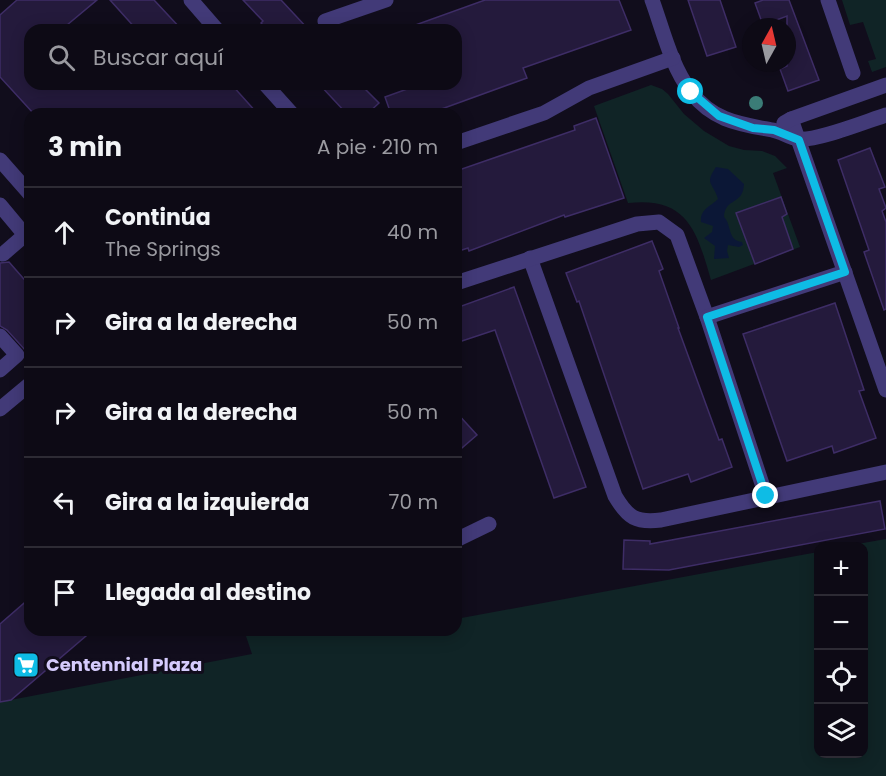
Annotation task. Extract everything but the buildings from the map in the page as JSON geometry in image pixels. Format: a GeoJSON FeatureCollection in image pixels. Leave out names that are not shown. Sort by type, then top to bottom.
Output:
{"type":"FeatureCollection","features":[{"type":"Feature","properties":{"kind":"street"},"geometry":{"type":"LineString","coordinates":[[191,0],[212,24]]}},
{"type":"Feature","properties":{"kind":"street"},"geometry":{"type":"LineString","coordinates":[[325,21],[386,0]]}},
{"type":"Feature","properties":{"kind":"street"},"geometry":{"type":"LineString","coordinates":[[652,0],[673,58],[691,92],[719,116],[753,128],[774,130],[799,140],[826,135],[886,115]]}},
{"type":"Feature","properties":{"kind":"street"},"geometry":{"type":"LineString","coordinates":[[828,0],[853,73]]}},
{"type":"Feature","properties":{"kind":"street"},"geometry":{"type":"LineString","coordinates":[[462,141],[543,113],[589,88],[673,58]]}},
{"type":"Feature","properties":{"kind":"street"},"geometry":{"type":"LineString","coordinates":[[774,130],[791,118],[886,86]]}},
{"type":"Feature","properties":{"kind":"street"},"geometry":{"type":"LineString","coordinates":[[270,90],[287,108]]}},
{"type":"Feature","properties":{"kind":"street"},"geometry":{"type":"LineString","coordinates":[[791,118],[886,390]]}},
{"type":"Feature","properties":{"kind":"street"},"geometry":{"type":"LineString","coordinates":[[0,160],[24,187]]}},
{"type":"Feature","properties":{"kind":"street"},"geometry":{"type":"LineString","coordinates":[[0,205],[24,231]]}},
{"type":"Feature","properties":{"kind":"street"},"geometry":{"type":"LineString","coordinates":[[462,281],[637,224],[659,222],[676,235],[707,317],[766,496]]}},
{"type":"Feature","properties":{"kind":"street"},"geometry":{"type":"LineString","coordinates":[[3,254],[24,236]]}},
{"type":"Feature","properties":{"kind":"street"},"geometry":{"type":"LineString","coordinates":[[530,258],[615,496],[623,510],[633,518],[654,521],[886,472]]}},
{"type":"Feature","properties":{"kind":"street"},"geometry":{"type":"LineString","coordinates":[[707,317],[845,272]]}},
{"type":"Feature","properties":{"kind":"street"},"geometry":{"type":"LineString","coordinates":[[0,336],[17,355],[0,370]]}},
{"type":"Feature","properties":{"kind":"street"},"geometry":{"type":"LineString","coordinates":[[0,409],[24,389]]}},
{"type":"Feature","properties":{"kind":"street"},"geometry":{"type":"LineString","coordinates":[[462,537],[489,524]]}},
{"type":"Feature","properties":{"kind":"green space"},"geometry":{"type":"Polygon","coordinates":[[[842,0],[886,0],[886,67],[872,72],[868,61],[876,59],[863,22],[850,25],[842,0]]]}},
{"type":"Feature","properties":{"kind":"green space"},"geometry":{"type":"Polygon","coordinates":[[[651,85],[668,94],[684,114],[704,131],[729,146],[762,151],[775,156],[787,168],[773,173],[800,247],[711,280],[701,247],[687,221],[664,205],[648,202],[628,203],[594,106],[651,85]]]}},
{"type":"Feature","properties":{"kind":"green space"},"geometry":{"type":"Polygon","coordinates":[[[886,539],[886,776],[0,776],[0,702],[252,654],[246,636],[462,636],[462,618],[814,553],[814,758],[868,758],[868,542],[886,539]]]}},
{"type":"Feature","properties":{"kind":"water"},"geometry":{"type":"Polygon","coordinates":[[[716,167],[728,169],[744,184],[741,196],[727,206],[724,217],[734,238],[743,245],[739,247],[728,245],[729,258],[714,259],[715,246],[704,238],[712,232],[713,226],[701,222],[701,218],[704,211],[718,199],[710,181],[716,167]]]}},
{"type":"Feature","properties":{"kind":"place","name":"Centennial Plaza"},"geometry":{"type":"Point","coordinates":[26,665]}},
{"type":"Feature","properties":{"kind":"route"},"geometry":{"type":"LineString","coordinates":[[691,92],[719,116],[753,128],[774,130],[799,140],[845,272],[707,317],[766,496]]}}]}
